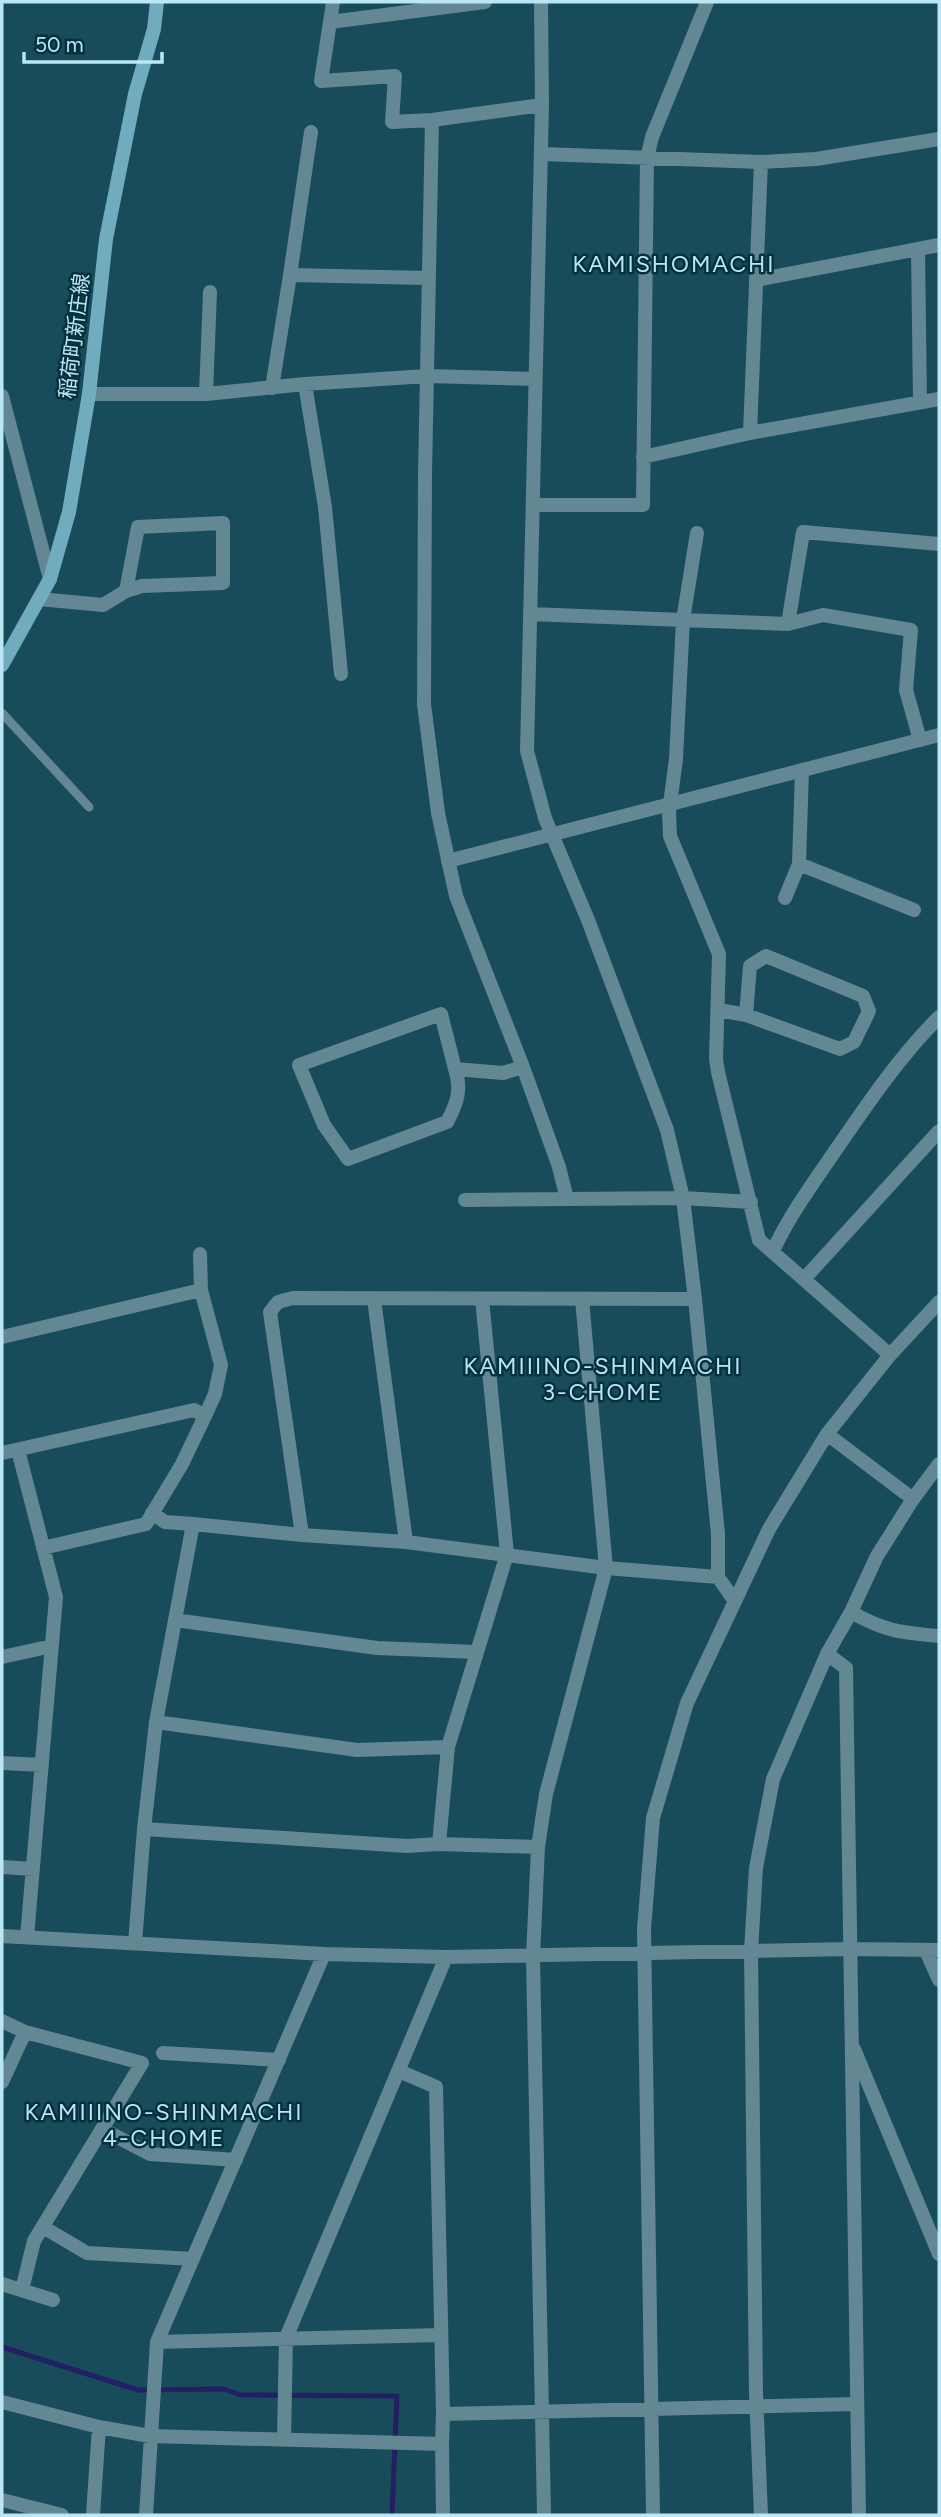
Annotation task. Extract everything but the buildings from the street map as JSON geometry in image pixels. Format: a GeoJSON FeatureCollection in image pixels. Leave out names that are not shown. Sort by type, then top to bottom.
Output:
{"type":"FeatureCollection","features":[{"type":"Feature","properties":{"kind":"main road","name":"稲荷町新庄線"},"geometry":{"type":"LineString","coordinates":[[2,665],[50,579],[69,512],[89,394],[106,239],[135,94],[154,29],[157,2]]}},
{"type":"Feature","properties":{"kind":"street"},"geometry":{"type":"LineString","coordinates":[[333,2],[321,81],[395,76],[393,122],[432,120],[542,105]]}},
{"type":"Feature","properties":{"kind":"street"},"geometry":{"type":"LineString","coordinates":[[330,22],[485,2]]}},
{"type":"Feature","properties":{"kind":"street"},"geometry":{"type":"LineString","coordinates":[[541,2],[542,154],[527,751],[551,835],[588,920],[667,1130],[683,1198],[695,1299],[718,1534],[718,1577],[734,1600]]}},
{"type":"Feature","properties":{"kind":"street"},"geometry":{"type":"LineString","coordinates":[[534,505],[643,505],[647,158],[652,136],[707,2]]}},
{"type":"Feature","properties":{"kind":"street"},"geometry":{"type":"LineString","coordinates":[[432,120],[424,704],[438,813],[456,896],[523,1067],[559,1167],[567,1199]]}},
{"type":"Feature","properties":{"kind":"street"},"geometry":{"type":"LineString","coordinates":[[272,388],[311,132]]}},
{"type":"Feature","properties":{"kind":"street"},"geometry":{"type":"LineString","coordinates":[[542,154],[761,162],[816,159],[939,139]]}},
{"type":"Feature","properties":{"kind":"street"},"geometry":{"type":"LineString","coordinates":[[750,433],[761,162]]}},
{"type":"Feature","properties":{"kind":"street"},"geometry":{"type":"LineString","coordinates":[[756,280],[939,245]]}},
{"type":"Feature","properties":{"kind":"street"},"geometry":{"type":"LineString","coordinates":[[918,249],[920,402]]}},
{"type":"Feature","properties":{"kind":"street"},"geometry":{"type":"LineString","coordinates":[[290,275],[428,278]]}},
{"type":"Feature","properties":{"kind":"street"},"geometry":{"type":"LineString","coordinates":[[206,394],[209,292]]}},
{"type":"Feature","properties":{"kind":"street"},"geometry":{"type":"LineString","coordinates":[[89,394],[206,394],[427,376],[535,379]]}},
{"type":"Feature","properties":{"kind":"street"},"geometry":{"type":"LineString","coordinates":[[305,384],[325,507],[341,674]]}},
{"type":"Feature","properties":{"kind":"street"},"geometry":{"type":"LineString","coordinates":[[2,396],[50,579]]}},
{"type":"Feature","properties":{"kind":"street"},"geometry":{"type":"LineString","coordinates":[[643,457],[750,433],[939,399]]}},
{"type":"Feature","properties":{"kind":"street"},"geometry":{"type":"LineString","coordinates":[[39,599],[103,604],[126,591],[142,586],[223,583],[223,523],[138,527],[126,591]]}},
{"type":"Feature","properties":{"kind":"street"},"geometry":{"type":"LineString","coordinates":[[788,624],[803,532],[939,544]]}},
{"type":"Feature","properties":{"kind":"street"},"geometry":{"type":"LineString","coordinates":[[697,533],[683,621],[670,836],[719,954],[716,1059],[718,1072],[759,1240],[890,1355]]}},
{"type":"Feature","properties":{"kind":"street"},"geometry":{"type":"LineString","coordinates":[[530,614],[788,624],[823,615],[911,630],[906,691],[920,740]]}},
{"type":"Feature","properties":{"kind":"street"},"geometry":{"type":"LineString","coordinates":[[448,861],[939,735]]}},
{"type":"Feature","properties":{"kind":"street"},"geometry":{"type":"LineString","coordinates":[[785,898],[799,864],[802,770]]}},
{"type":"Feature","properties":{"kind":"street"},"geometry":{"type":"LineString","coordinates":[[799,864],[914,910]]}},
{"type":"Feature","properties":{"kind":"street"},"geometry":{"type":"LineString","coordinates":[[719,1010],[746,1015],[841,1049],[854,1042],[869,1011],[863,996],[766,956],[750,966],[746,1015]]}},
{"type":"Feature","properties":{"kind":"street"},"geometry":{"type":"LineString","coordinates":[[441,1014],[455,1069],[459,1080],[458,1102],[447,1122],[348,1159],[324,1125],[299,1065],[441,1014]]}},
{"type":"Feature","properties":{"kind":"street"},"geometry":{"type":"LineString","coordinates":[[773,1251],[784,1225],[878,1088],[912,1044],[939,1017]]}},
{"type":"Feature","properties":{"kind":"street"},"geometry":{"type":"LineString","coordinates":[[455,1069],[503,1073],[523,1067]]}},
{"type":"Feature","properties":{"kind":"street"},"geometry":{"type":"LineString","coordinates":[[804,1279],[939,1131]]}},
{"type":"Feature","properties":{"kind":"street"},"geometry":{"type":"LineString","coordinates":[[465,1200],[683,1198],[751,1202]]}},
{"type":"Feature","properties":{"kind":"street"},"geometry":{"type":"LineString","coordinates":[[43,1548],[146,1524],[182,1464],[215,1394],[221,1365],[201,1290],[200,1254]]}},
{"type":"Feature","properties":{"kind":"street"},"geometry":{"type":"LineString","coordinates":[[2,1338],[201,1290]]}},
{"type":"Feature","properties":{"kind":"street"},"geometry":{"type":"LineString","coordinates":[[302,1535],[270,1311],[278,1302],[293,1298],[695,1299]]}},
{"type":"Feature","properties":{"kind":"street"},"geometry":{"type":"LineString","coordinates":[[374,1299],[406,1542]]}},
{"type":"Feature","properties":{"kind":"street"},"geometry":{"type":"LineString","coordinates":[[439,1844],[448,1747],[507,1554],[482,1299]]}},
{"type":"Feature","properties":{"kind":"street"},"geometry":{"type":"LineString","coordinates":[[544,2515],[533,1957],[538,1847],[546,1794],[606,1567],[582,1299]]}},
{"type":"Feature","properties":{"kind":"street"},"geometry":{"type":"LineString","coordinates":[[653,2515],[644,1952],[653,1818],[687,1703],[769,1529],[827,1434],[890,1355],[939,1302]]}},
{"type":"Feature","properties":{"kind":"street"},"geometry":{"type":"LineString","coordinates":[[2,1453],[194,1410],[205,1416]]}},
{"type":"Feature","properties":{"kind":"street"},"geometry":{"type":"LineString","coordinates":[[827,1434],[913,1499]]}},
{"type":"Feature","properties":{"kind":"street"},"geometry":{"type":"LineString","coordinates":[[18,1450],[56,1597],[27,1937]]}},
{"type":"Feature","properties":{"kind":"street"},"geometry":{"type":"LineString","coordinates":[[761,2515],[757,2408],[751,1951],[757,1868],[773,1779],[827,1654],[851,1612],[877,1556],[939,1464]]}},
{"type":"Feature","properties":{"kind":"street"},"geometry":{"type":"LineString","coordinates":[[152,1513],[165,1522],[406,1542],[606,1567],[718,1577]]}},
{"type":"Feature","properties":{"kind":"street"},"geometry":{"type":"LineString","coordinates":[[135,1942],[156,1722],[193,1524]]}},
{"type":"Feature","properties":{"kind":"street"},"geometry":{"type":"LineString","coordinates":[[851,1612],[874,1626],[896,1632],[939,1636]]}},
{"type":"Feature","properties":{"kind":"street"},"geometry":{"type":"LineString","coordinates":[[175,1620],[377,1648],[476,1652]]}},
{"type":"Feature","properties":{"kind":"street"},"geometry":{"type":"LineString","coordinates":[[2,1657],[52,1646]]}},
{"type":"Feature","properties":{"kind":"street"},"geometry":{"type":"LineString","coordinates":[[827,1654],[846,1668],[859,2515]]}},
{"type":"Feature","properties":{"kind":"street"},"geometry":{"type":"LineString","coordinates":[[156,1722],[357,1751],[448,1747]]}},
{"type":"Feature","properties":{"kind":"street"},"geometry":{"type":"LineString","coordinates":[[2,1763],[42,1765]]}},
{"type":"Feature","properties":{"kind":"street"},"geometry":{"type":"LineString","coordinates":[[144,1829],[408,1846],[439,1844],[538,1847]]}},
{"type":"Feature","properties":{"kind":"street"},"geometry":{"type":"LineString","coordinates":[[2,1867],[33,1869]]}},
{"type":"Feature","properties":{"kind":"street"},"geometry":{"type":"LineString","coordinates":[[2,1936],[324,1954],[446,1957],[850,1949],[933,1951],[939,1980]]}},
{"type":"Feature","properties":{"kind":"street"},"geometry":{"type":"LineString","coordinates":[[146,2515],[157,2342],[324,1954]]}},
{"type":"Feature","properties":{"kind":"street"},"geometry":{"type":"LineString","coordinates":[[284,2440],[286,2338],[446,1957]]}},
{"type":"Feature","properties":{"kind":"street"},"geometry":{"type":"LineString","coordinates":[[2,2021],[25,2032],[142,2063],[34,2241],[22,2290]]}},
{"type":"Feature","properties":{"kind":"street"},"geometry":{"type":"LineString","coordinates":[[2,2082],[25,2032]]}},
{"type":"Feature","properties":{"kind":"street"},"geometry":{"type":"LineString","coordinates":[[850,2041],[939,2253]]}},
{"type":"Feature","properties":{"kind":"street"},"geometry":{"type":"LineString","coordinates":[[163,2053],[279,2060]]}},
{"type":"Feature","properties":{"kind":"street"},"geometry":{"type":"LineString","coordinates":[[399,2071],[436,2087],[443,2515]]}},
{"type":"Feature","properties":{"kind":"street"},"geometry":{"type":"LineString","coordinates":[[102,2129],[150,2154],[236,2160]]}},
{"type":"Feature","properties":{"kind":"street"},"geometry":{"type":"LineString","coordinates":[[43,2227],[87,2253],[193,2259]]}},
{"type":"Feature","properties":{"kind":"street"},"geometry":{"type":"LineString","coordinates":[[2,2284],[53,2300]]}},
{"type":"Feature","properties":{"kind":"street"},"geometry":{"type":"LineString","coordinates":[[157,2342],[441,2335]]}},
{"type":"Feature","properties":{"kind":"street"},"geometry":{"type":"LineString","coordinates":[[2,2402],[99,2427],[150,2436],[442,2444]]}},
{"type":"Feature","properties":{"kind":"street"},"geometry":{"type":"LineString","coordinates":[[443,2414],[856,2404]]}},
{"type":"Feature","properties":{"kind":"street"},"geometry":{"type":"LineString","coordinates":[[93,2515],[99,2427]]}},
{"type":"Feature","properties":{"kind":"street"},"geometry":{"type":"LineString","coordinates":[[2,2500],[62,2515]]}},
{"type":"Feature","properties":{"kind":"lane"},"geometry":{"type":"LineString","coordinates":[[2,713],[89,807]]}},
{"type":"Feature","properties":{"kind":"waterway"},"geometry":{"type":"LineString","coordinates":[[2,2347],[138,2390],[224,2389],[241,2395],[397,2396],[392,2515]]}},
{"type":"Feature","properties":{"kind":"district","name":"KAMISHOMACHI"},"geometry":{"type":"Point","coordinates":[674,264]}},
{"type":"Feature","properties":{"kind":"district","name":"KAMIIINO-SHINMACHI 3-CHOME"},"geometry":{"type":"Point","coordinates":[603,1379]}},
{"type":"Feature","properties":{"kind":"district","name":"KAMIIINO-SHINMACHI 4-CHOME"},"geometry":{"type":"Point","coordinates":[164,2125]}}]}
